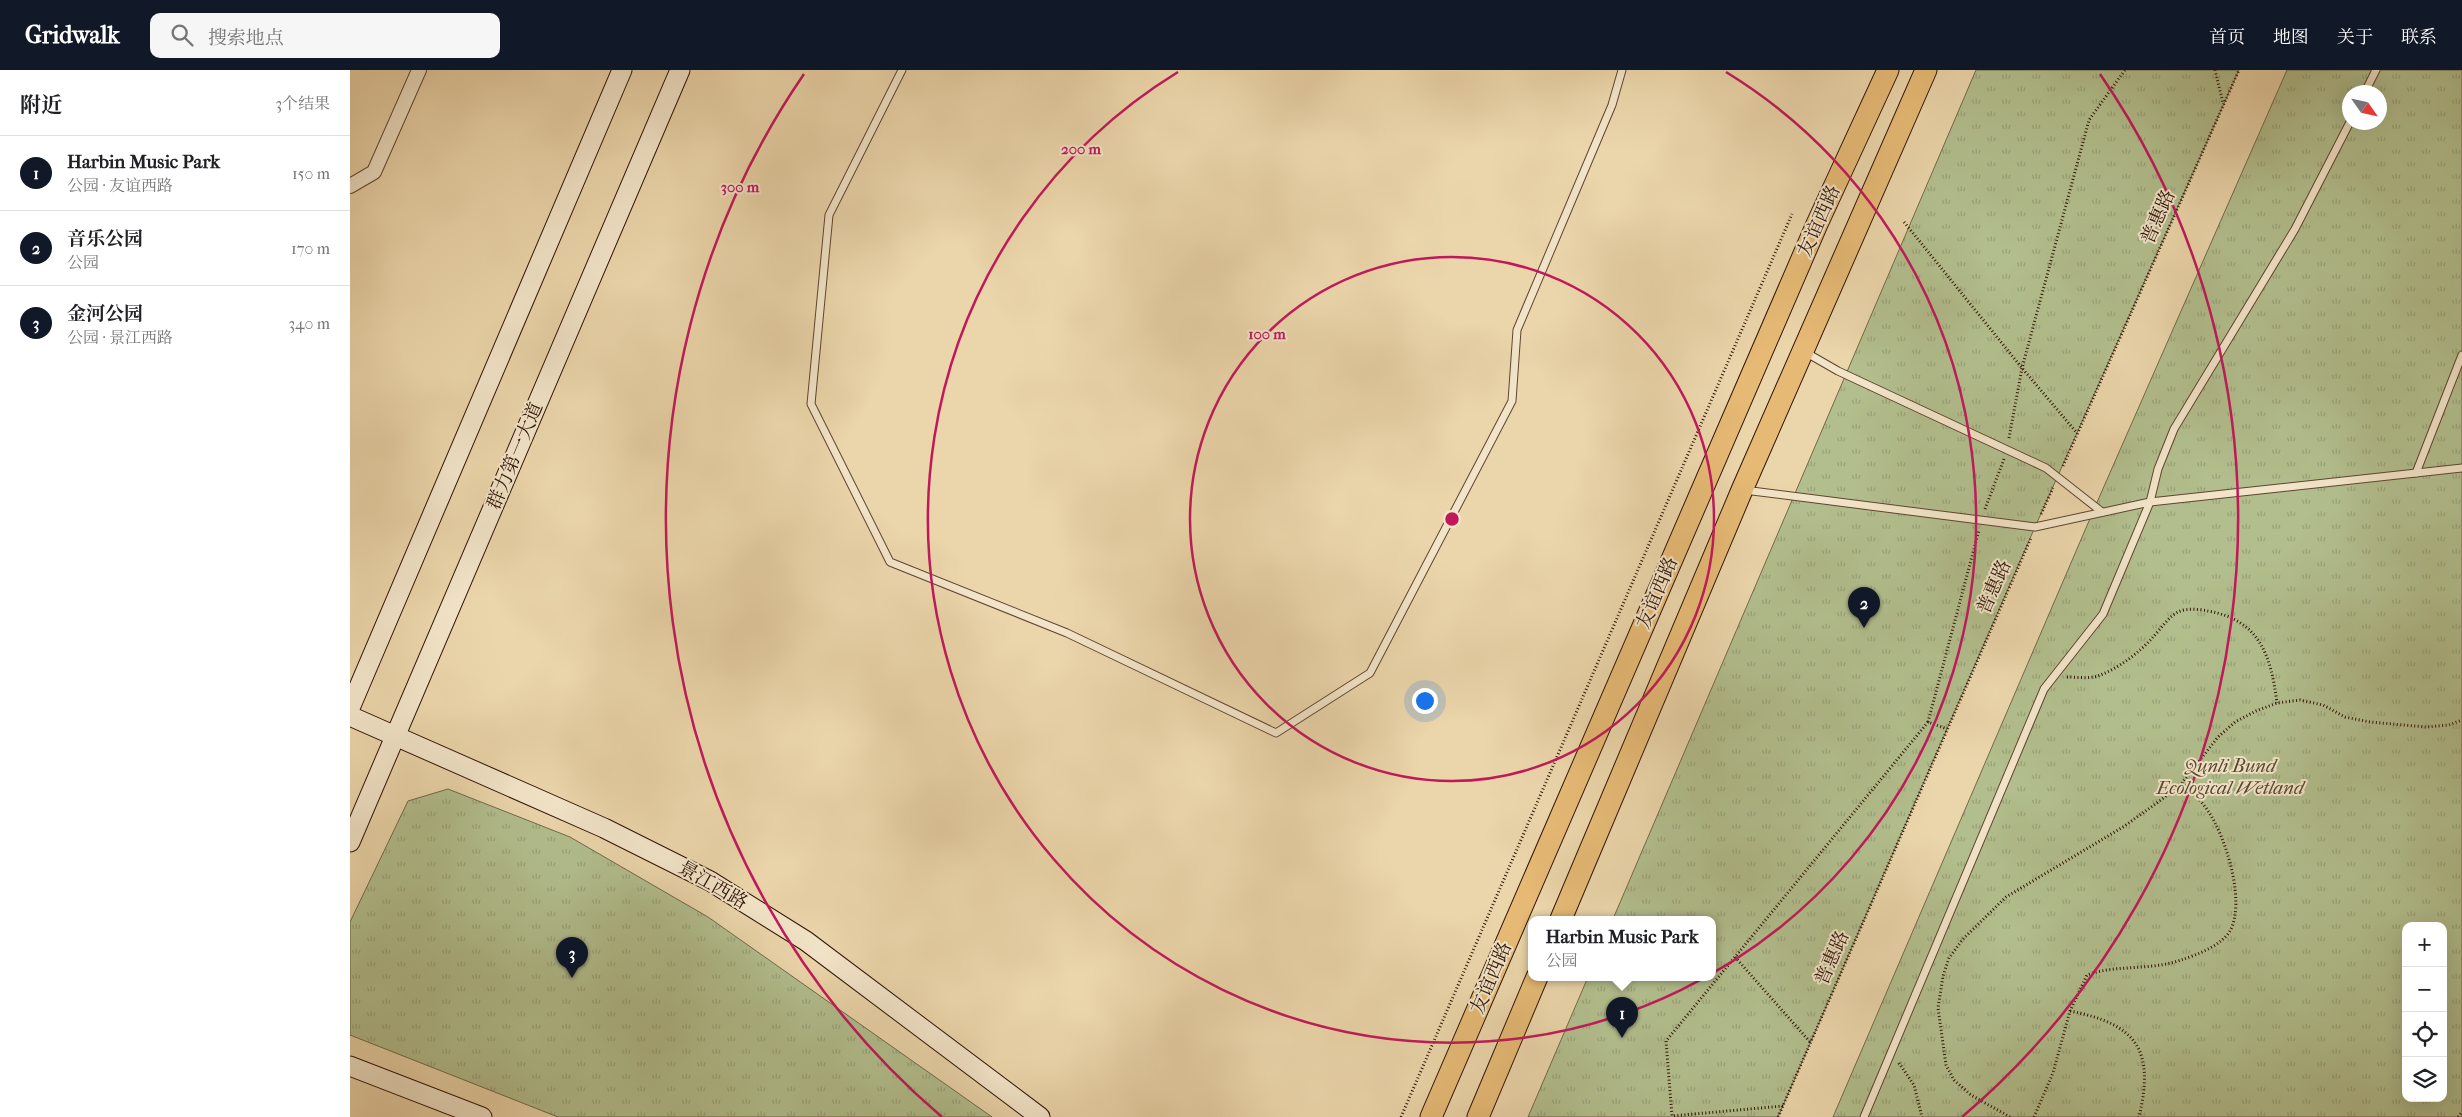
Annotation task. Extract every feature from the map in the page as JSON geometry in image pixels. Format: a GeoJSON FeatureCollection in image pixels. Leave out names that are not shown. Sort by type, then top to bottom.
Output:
{"type":"FeatureCollection","features":[{"type":"Feature","properties":{"kind":"main road"},"geometry":{"type":"LineString","coordinates":[[350,708],[622,70]]}},
{"type":"Feature","properties":{"kind":"main road","name":"群力第一大道"},"geometry":{"type":"LineString","coordinates":[[350,842],[680,70]]}},
{"type":"Feature","properties":{"kind":"main road","name":"友谊西路"},"geometry":{"type":"LineString","coordinates":[[1431,1117],[1813,233],[1888,70]]}},
{"type":"Feature","properties":{"kind":"main road","name":"友谊西路"},"geometry":{"type":"LineString","coordinates":[[1562,916],[1742,490],[1926,70]]}},
{"type":"Feature","properties":{"kind":"main road","name":"景江西路"},"geometry":{"type":"LineString","coordinates":[[350,716],[604,828],[710,881],[806,941],[1040,1117]]}},
{"type":"Feature","properties":{"kind":"main road"},"geometry":{"type":"LineString","coordinates":[[1478,1117],[1535,981]]}},
{"type":"Feature","properties":{"kind":"main road"},"geometry":{"type":"LineString","coordinates":[[350,1066],[482,1117]]}},
{"type":"Feature","properties":{"kind":"street"},"geometry":{"type":"LineString","coordinates":[[350,186],[374,172],[419,70]]}},
{"type":"Feature","properties":{"kind":"lane"},"geometry":{"type":"LineString","coordinates":[[902,70],[829,215],[811,404],[890,562],[1068,633],[1276,733],[1370,673],[1462,498],[1512,401],[1517,330],[1612,105],[1622,70]]}},
{"type":"Feature","properties":{"kind":"lane"},"geometry":{"type":"LineString","coordinates":[[2368,85],[2376,70]]}},
{"type":"Feature","properties":{"kind":"lane"},"geometry":{"type":"LineString","coordinates":[[1864,1117],[2044,690],[2103,614],[2150,502],[2158,469],[2174,429],[2295,229],[2346,130]]}},
{"type":"Feature","properties":{"kind":"lane"},"geometry":{"type":"LineString","coordinates":[[1803,350],[1838,371],[2046,468],[2102,512]]}},
{"type":"Feature","properties":{"kind":"lane"},"geometry":{"type":"LineString","coordinates":[[2416,473],[2462,355]]}},
{"type":"Feature","properties":{"kind":"lane"},"geometry":{"type":"LineString","coordinates":[[1742,490],[2035,527],[2150,502],[2462,468]]}},
{"type":"Feature","properties":{"kind":"path"},"geometry":{"type":"LineString","coordinates":[[1716,980],[1928,722],[1981,520],[2007,451],[2022,368],[2089,120],[2125,70]]}},
{"type":"Feature","properties":{"kind":"path"},"geometry":{"type":"LineString","coordinates":[[2215,70],[2224,104]]}},
{"type":"Feature","properties":{"kind":"path","name":"普惠路"},"geometry":{"type":"LineString","coordinates":[[1778,1117],[2035,527],[2239,70]]}},
{"type":"Feature","properties":{"kind":"path"},"geometry":{"type":"LineString","coordinates":[[1400,1117],[1792,214]]}},
{"type":"Feature","properties":{"kind":"path"},"geometry":{"type":"LineString","coordinates":[[1904,222],[2077,433]]}},
{"type":"Feature","properties":{"kind":"path"},"geometry":{"type":"LineString","coordinates":[[2054,678],[2097,676],[2137,655],[2178,612],[2197,609],[2223,613],[2240,621],[2254,636],[2263,648],[2273,670],[2277,703]]}},
{"type":"Feature","properties":{"kind":"path"},"geometry":{"type":"LineString","coordinates":[[2010,1117],[1970,1095],[1954,1080],[1946,1065],[1938,1008],[1943,976],[1949,958],[1963,939],[2006,897],[2123,827],[2182,783],[2218,737],[2235,722],[2256,711],[2277,703],[2300,700],[2323,705],[2345,717],[2395,725],[2449,725],[2462,720]]}},
{"type":"Feature","properties":{"kind":"path"},"geometry":{"type":"LineString","coordinates":[[1928,722],[1947,729]]}},
{"type":"Feature","properties":{"kind":"path"},"geometry":{"type":"LineString","coordinates":[[2034,1117],[2053,1073],[2070,1010],[2087,975],[2102,970],[2152,968],[2180,960],[2202,952],[2222,940],[2229,932],[2237,900],[2229,858],[2208,811],[2182,783]]}},
{"type":"Feature","properties":{"kind":"path"},"geometry":{"type":"LineString","coordinates":[[1735,957],[1810,1042]]}},
{"type":"Feature","properties":{"kind":"path"},"geometry":{"type":"LineString","coordinates":[[1716,981],[1666,1042],[1672,1116],[1782,1106]]}},
{"type":"Feature","properties":{"kind":"path"},"geometry":{"type":"LineString","coordinates":[[2070,1010],[2113,1022],[2128,1033],[2139,1050],[2146,1066],[2145,1085],[2139,1117]]}},
{"type":"Feature","properties":{"kind":"path"},"geometry":{"type":"LineString","coordinates":[[1891,1052],[1914,1085],[1922,1117]]}},
{"type":"Feature","properties":{"kind":"path"},"geometry":{"type":"LineString","coordinates":[[2458,1117],[2462,1112]]}},
{"type":"Feature","properties":{"kind":"green space"},"geometry":{"type":"Polygon","coordinates":[[[1976,70],[2239,70],[2035,527],[1778,1117],[1528,1117],[1586,981],[1716,981],[1716,916],[1614,916],[1976,70]]]}},
{"type":"Feature","properties":{"kind":"green space","name":"Qunli Bund Ecological Wetland"},"geometry":{"type":"Polygon","coordinates":[[[2287,70],[2462,70],[2462,1117],[1833,1117],[2098,500],[2287,70]]]}},
{"type":"Feature","properties":{"kind":"green space"},"geometry":{"type":"Polygon","coordinates":[[[448,789],[570,837],[708,917],[992,1117],[558,1117],[350,1035],[350,922],[408,801],[448,789]]]}},
{"type":"Feature","properties":{"kind":"place","name":"音乐公园"},"geometry":{"type":"Point","coordinates":[1864,628]}},
{"type":"Feature","properties":{"kind":"place","name":"金河公园"},"geometry":{"type":"Point","coordinates":[572,978]}},
{"type":"Feature","properties":{"kind":"place","name":"Harbin Music Park"},"geometry":{"type":"Point","coordinates":[1622,1038]}}]}
